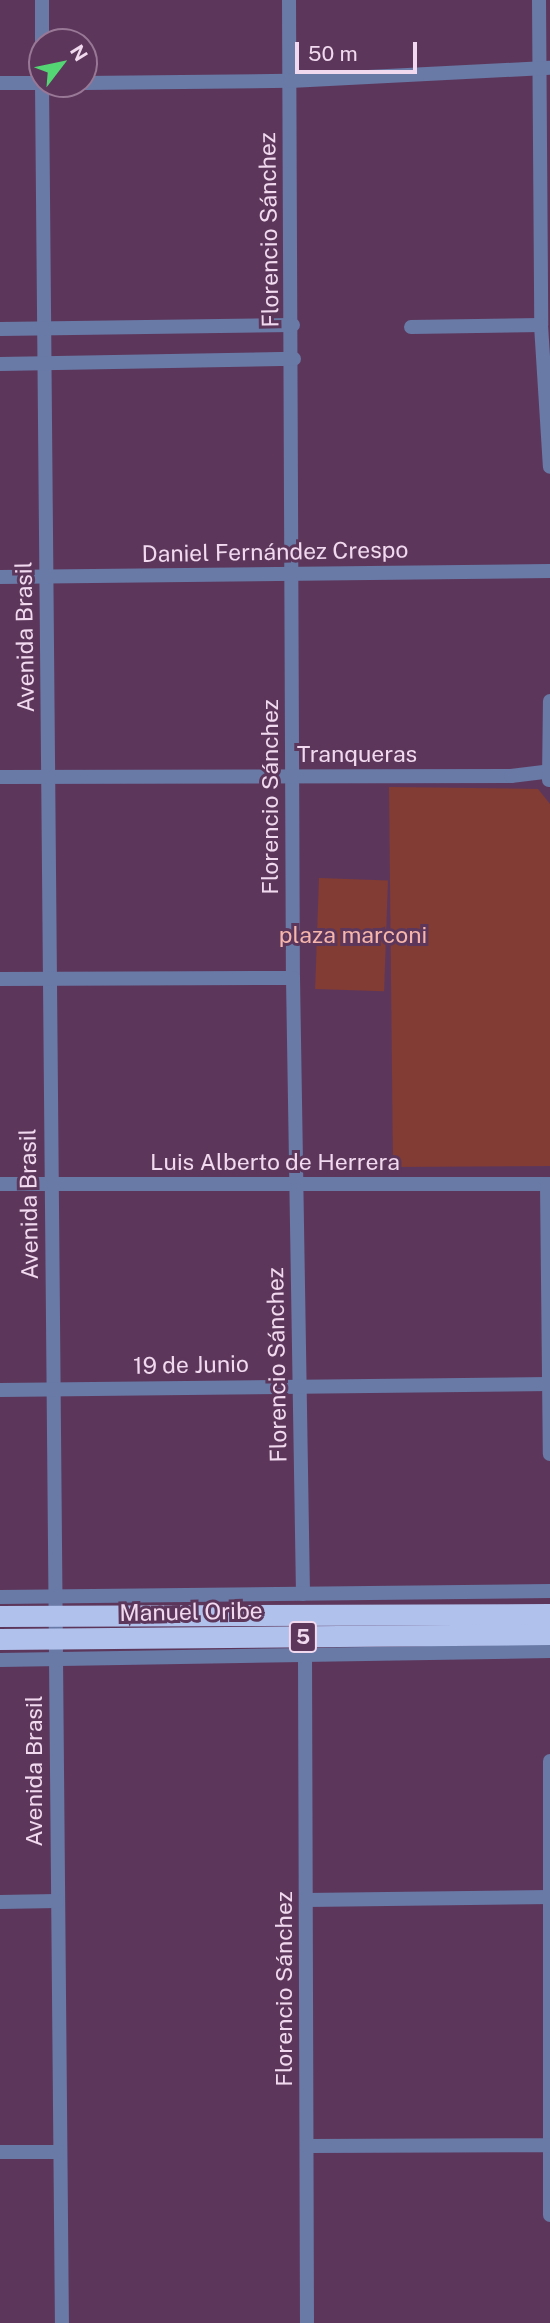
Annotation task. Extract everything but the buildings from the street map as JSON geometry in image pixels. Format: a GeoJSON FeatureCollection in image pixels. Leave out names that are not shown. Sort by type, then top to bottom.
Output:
{"type":"FeatureCollection","features":[{"type":"Feature","properties":{"kind":"highway","name":"Manuel Oribe"},"geometry":{"type":"LineString","coordinates":[[0,1616],[57,1607],[550,1614]]}},
{"type":"Feature","properties":{"kind":"highway","name":"Manuel Oribe"},"geometry":{"type":"LineString","coordinates":[[0,1639],[56,1650],[550,1634]]}},
{"type":"Feature","properties":{"kind":"street"},"geometry":{"type":"LineString","coordinates":[[42,0],[42,28]]}},
{"type":"Feature","properties":{"kind":"street","name":"Florencio Sánchez"},"geometry":{"type":"LineString","coordinates":[[289,0],[294,359],[291,575],[293,978],[295,1186],[302,1386],[303,1594]]}},
{"type":"Feature","properties":{"kind":"street"},"geometry":{"type":"LineString","coordinates":[[539,0],[545,68],[541,325],[550,467]]}},
{"type":"Feature","properties":{"kind":"street"},"geometry":{"type":"LineString","coordinates":[[98,83],[290,81],[545,68]]}},
{"type":"Feature","properties":{"kind":"street"},"geometry":{"type":"LineString","coordinates":[[0,83],[28,84]]}},
{"type":"Feature","properties":{"kind":"street","name":"Avenida Brasil"},"geometry":{"type":"LineString","coordinates":[[42,98],[43,365],[51,777],[50,979],[62,2323]]}},
{"type":"Feature","properties":{"kind":"street"},"geometry":{"type":"LineString","coordinates":[[0,329],[293,325]]}},
{"type":"Feature","properties":{"kind":"street"},"geometry":{"type":"LineString","coordinates":[[411,327],[541,325]]}},
{"type":"Feature","properties":{"kind":"street"},"geometry":{"type":"LineString","coordinates":[[0,364],[294,359]]}},
{"type":"Feature","properties":{"kind":"street","name":"Daniel Fernández Crespo"},"geometry":{"type":"LineString","coordinates":[[0,578],[550,571]]}},
{"type":"Feature","properties":{"kind":"street"},"geometry":{"type":"LineString","coordinates":[[548,776],[550,701]]}},
{"type":"Feature","properties":{"kind":"street","name":"Tranqueras"},"geometry":{"type":"LineString","coordinates":[[0,777],[548,776]]}},
{"type":"Feature","properties":{"kind":"street"},"geometry":{"type":"LineString","coordinates":[[0,979],[293,978]]}},
{"type":"Feature","properties":{"kind":"street","name":"Luis Alberto de Herrera"},"geometry":{"type":"LineString","coordinates":[[0,1184],[549,1184]]}},
{"type":"Feature","properties":{"kind":"street"},"geometry":{"type":"LineString","coordinates":[[549,1184],[550,1454]]}},
{"type":"Feature","properties":{"kind":"street","name":"19 de Junio"},"geometry":{"type":"LineString","coordinates":[[0,1390],[550,1384]]}},
{"type":"Feature","properties":{"kind":"street","name":"Manuel Oribe"},"geometry":{"type":"LineString","coordinates":[[0,1597],[57,1607],[303,1594],[550,1591]]}},
{"type":"Feature","properties":{"kind":"street"},"geometry":{"type":"LineString","coordinates":[[0,1660],[56,1650],[304,1655],[550,1651]]}},
{"type":"Feature","properties":{"kind":"street","name":"Florencio Sánchez"},"geometry":{"type":"LineString","coordinates":[[304,1655],[307,2323]]}},
{"type":"Feature","properties":{"kind":"street"},"geometry":{"type":"LineString","coordinates":[[550,1761],[550,2215]]}},
{"type":"Feature","properties":{"kind":"street"},"geometry":{"type":"LineString","coordinates":[[306,1900],[549,1897]]}},
{"type":"Feature","properties":{"kind":"street"},"geometry":{"type":"LineString","coordinates":[[0,1902],[57,1901]]}},
{"type":"Feature","properties":{"kind":"street"},"geometry":{"type":"LineString","coordinates":[[307,2146],[549,2145]]}},
{"type":"Feature","properties":{"kind":"street"},"geometry":{"type":"LineString","coordinates":[[0,2152],[60,2152]]}},
{"type":"Feature","properties":{"kind":"green space"},"geometry":{"type":"Polygon","coordinates":[[[389,787],[538,789],[550,804],[550,1166],[393,1167],[389,787]]]}},
{"type":"Feature","properties":{"kind":"green space","name":"plaza marconi"},"geometry":{"type":"Polygon","coordinates":[[[319,878],[388,880],[384,991],[315,989],[319,878]]]}}]}
